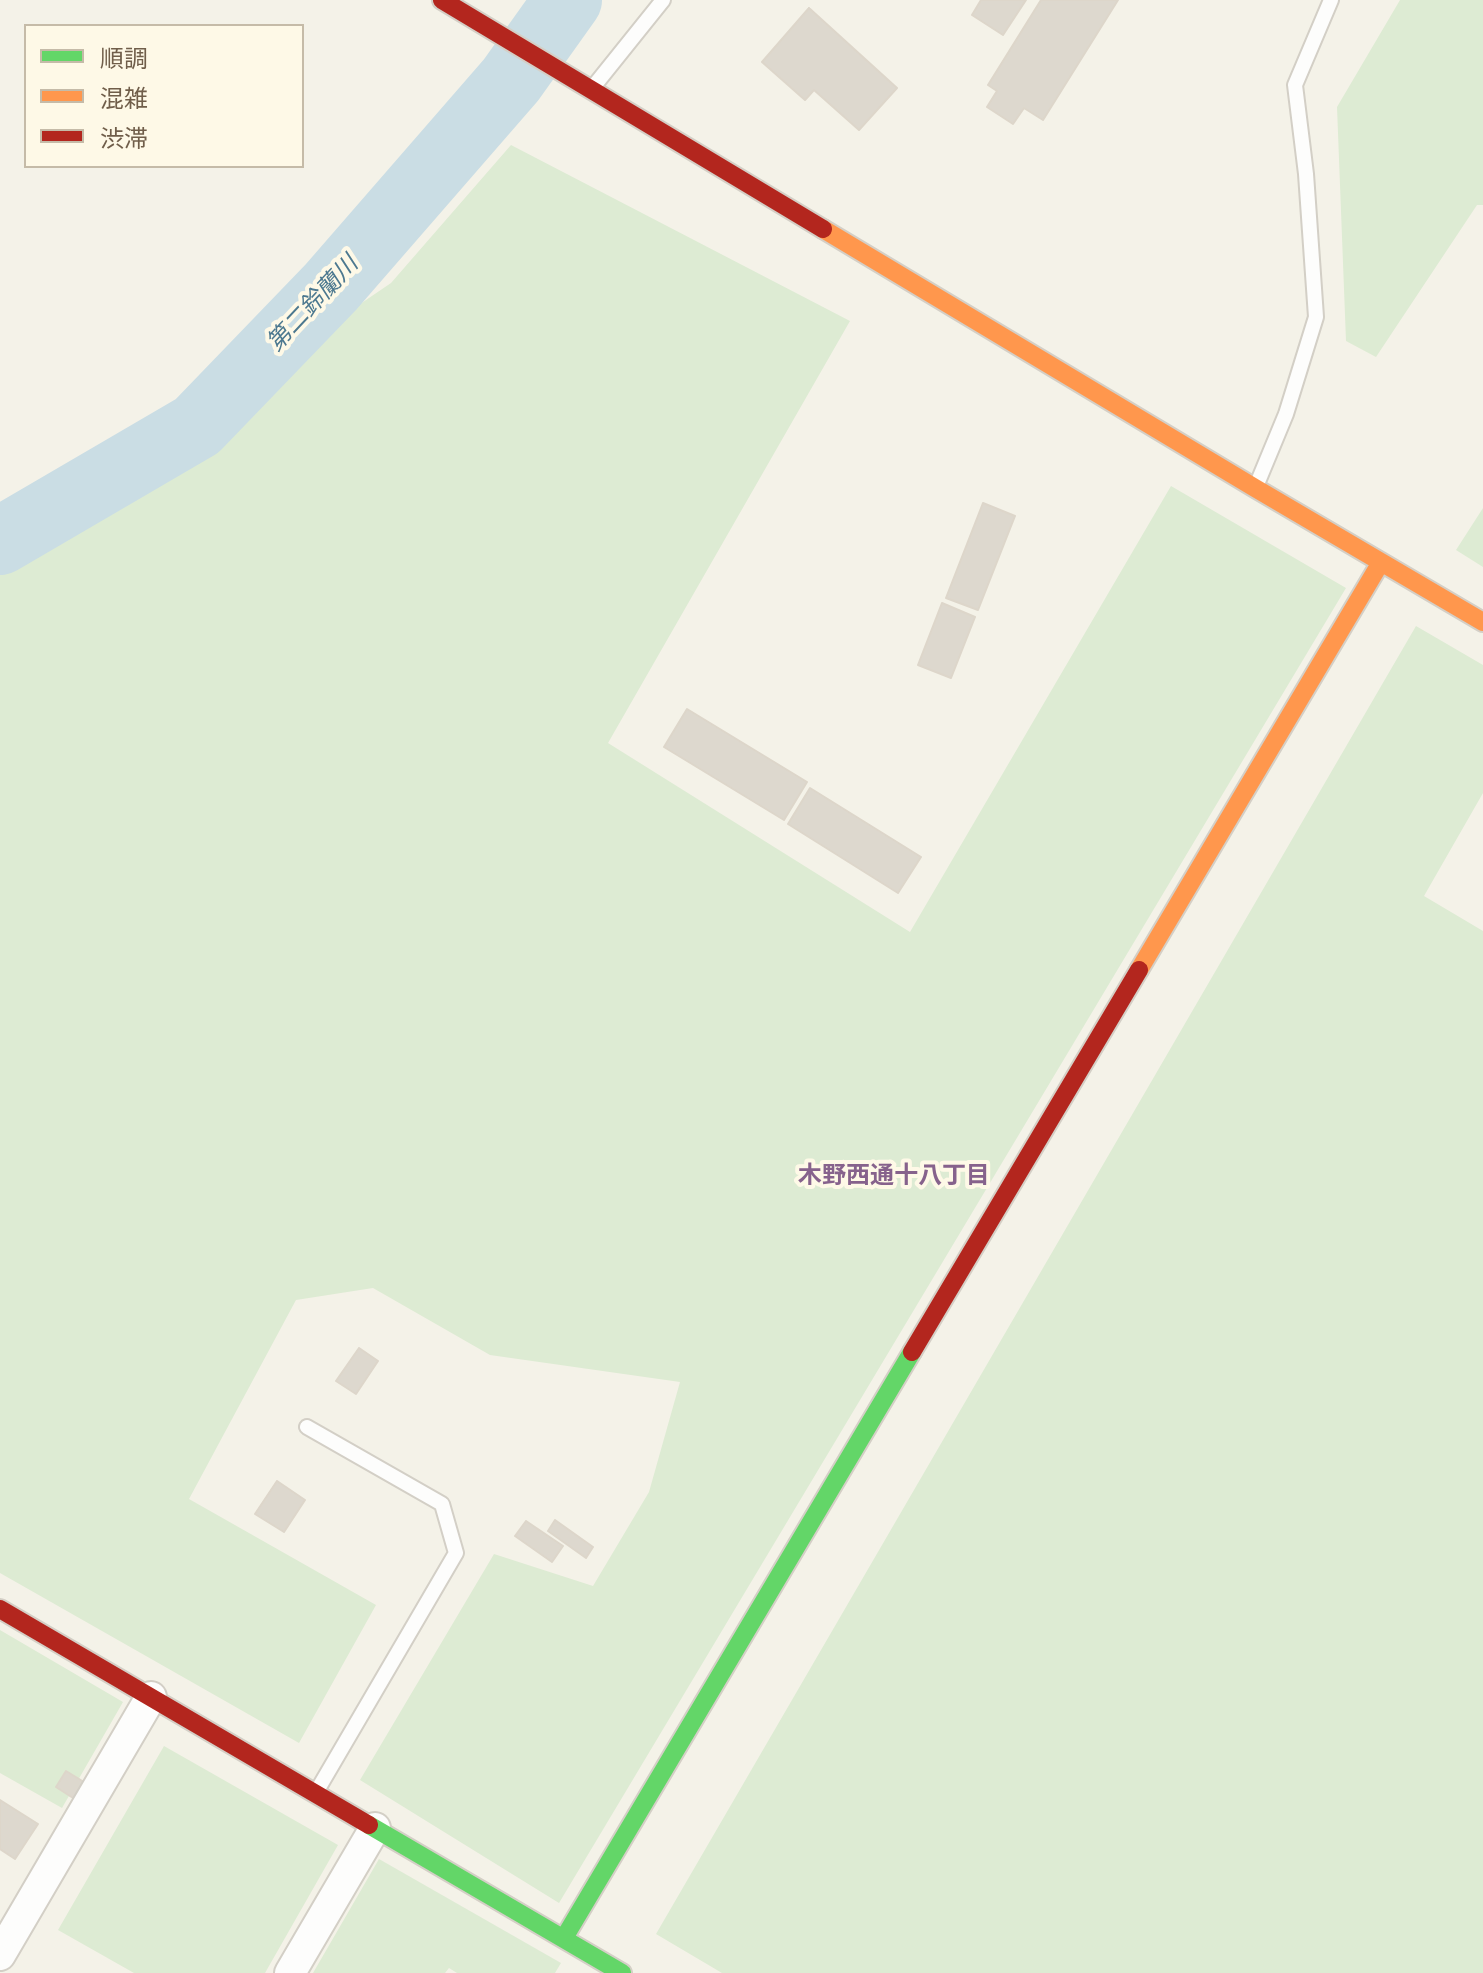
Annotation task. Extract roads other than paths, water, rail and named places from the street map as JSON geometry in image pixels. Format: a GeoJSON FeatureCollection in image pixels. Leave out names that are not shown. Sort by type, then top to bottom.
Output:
{"type":"FeatureCollection","features":[{"type":"Feature","properties":{"kind":"street"},"geometry":{"type":"LineString","coordinates":[[442,0],[1483,622]]}},
{"type":"Feature","properties":{"kind":"street"},"geometry":{"type":"LineString","coordinates":[[564,1938],[1381,562]]}},
{"type":"Feature","properties":{"kind":"street"},"geometry":{"type":"LineString","coordinates":[[0,1609],[564,1938],[604,1968]]}},
{"type":"Feature","properties":{"kind":"street"},"geometry":{"type":"LineString","coordinates":[[0,1955],[151,1697]]}},
{"type":"Feature","properties":{"kind":"street"},"geometry":{"type":"LineString","coordinates":[[290,1973],[375,1828]]}},
{"type":"Feature","properties":{"kind":"lane"},"geometry":{"type":"LineString","coordinates":[[591,89],[663,0]]}},
{"type":"Feature","properties":{"kind":"lane"},"geometry":{"type":"LineString","coordinates":[[1255,488],[1286,414],[1316,317],[1306,174],[1295,85],[1331,0]]}},
{"type":"Feature","properties":{"kind":"lane"},"geometry":{"type":"LineString","coordinates":[[307,1427],[442,1504],[456,1553],[316,1793]]}},
{"type":"Feature","properties":{"kind":"waterway","name":"第二鈴蘭川"},"geometry":{"type":"LineString","coordinates":[[0,541],[197,426],[331,287],[511,80],[568,0]]}},
{"type":"Feature","properties":{"kind":"district","name":"木野西通十八丁目"},"geometry":{"type":"Point","coordinates":[894,1176]}}]}
